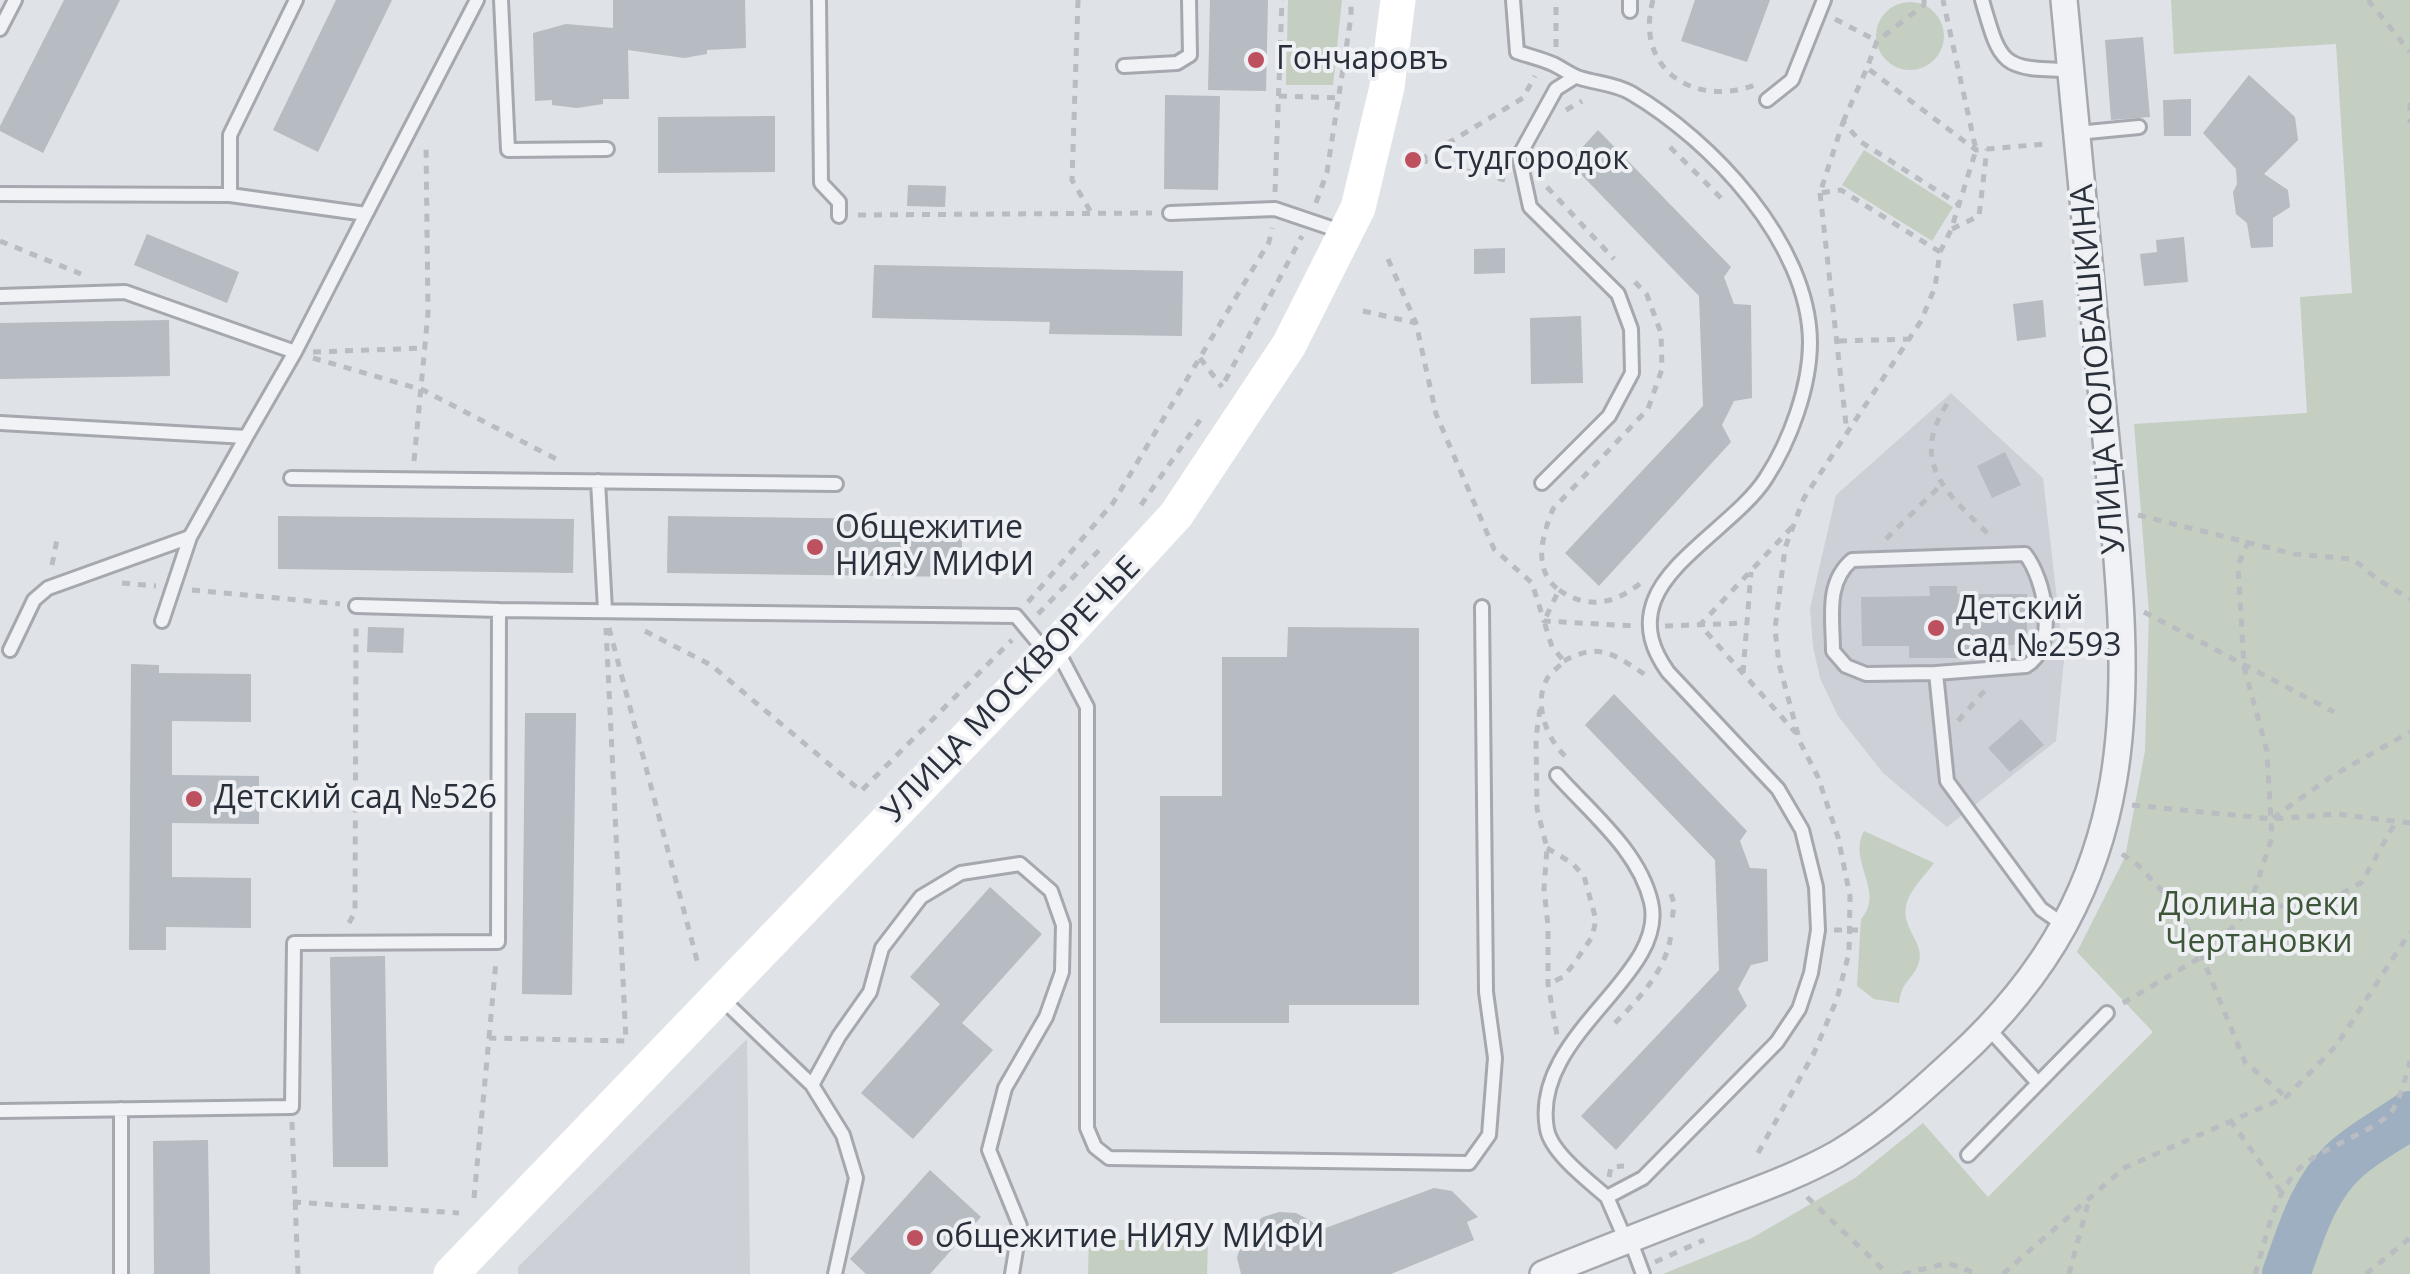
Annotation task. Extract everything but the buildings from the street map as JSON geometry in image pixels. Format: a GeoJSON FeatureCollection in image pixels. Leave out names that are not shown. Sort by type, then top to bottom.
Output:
{"type":"FeatureCollection","features":[{"type":"Feature","properties":{"kind":"main road","name":"УЛИЦА МОСКВОРЕЧЬЕ"},"geometry":{"type":"LineString","coordinates":[[451,1274],[718,995],[1036,636],[1164,528],[1194,488],[1289,345],[1358,208],[1388,87],[1398,0]]}},
{"type":"Feature","properties":{"kind":"street","name":"УЛИЦА КОЛОБАШКИНА"},"geometry":{"type":"LineString","coordinates":[[1543,1274],[1776,1182],[1834,1155],[1890,1119],[1989,1030],[2029,981],[2064,925],[2104,830],[2118,764],[2124,686],[2112,504],[2064,0]]}},
{"type":"Feature","properties":{"kind":"lane"},"geometry":{"type":"LineString","coordinates":[[0,28],[15,0]]}},
{"type":"Feature","properties":{"kind":"lane"},"geometry":{"type":"LineString","coordinates":[[230,195],[230,135],[296,0]]}},
{"type":"Feature","properties":{"kind":"lane"},"geometry":{"type":"LineString","coordinates":[[162,621],[190,537],[296,352],[477,0]]}},
{"type":"Feature","properties":{"kind":"lane"},"geometry":{"type":"LineString","coordinates":[[501,0],[508,150],[607,149]]}},
{"type":"Feature","properties":{"kind":"lane"},"geometry":{"type":"LineString","coordinates":[[819,0],[821,183],[839,202],[839,216]]}},
{"type":"Feature","properties":{"kind":"lane"},"geometry":{"type":"LineString","coordinates":[[1124,66],[1177,62],[1190,55],[1189,0]]}},
{"type":"Feature","properties":{"kind":"lane"},"geometry":{"type":"LineString","coordinates":[[1514,0],[1517,52],[1556,65],[1575,77],[1626,90],[1694,136],[1752,200],[1782,243],[1802,299],[1810,342],[1794,422],[1765,481],[1671,575],[1654,600],[1650,627],[1653,651],[1668,672],[1778,789],[1802,830],[1816,887],[1818,930],[1811,973],[1799,1009],[1777,1042],[1644,1178],[1607,1197]]}},
{"type":"Feature","properties":{"kind":"lane"},"geometry":{"type":"LineString","coordinates":[[1982,0],[2002,57],[2019,68],[2071,70]]}},
{"type":"Feature","properties":{"kind":"lane"},"geometry":{"type":"LineString","coordinates":[[1767,100],[1792,80],[1821,5]]}},
{"type":"Feature","properties":{"kind":"lane"},"geometry":{"type":"LineString","coordinates":[[1542,483],[1609,416],[1632,372],[1631,329],[1618,294],[1530,207],[1519,156],[1556,89],[1575,77]]}},
{"type":"Feature","properties":{"kind":"lane"},"geometry":{"type":"LineString","coordinates":[[2077,133],[2138,127]]}},
{"type":"Feature","properties":{"kind":"lane"},"geometry":{"type":"LineString","coordinates":[[0,194],[230,195],[366,214]]}},
{"type":"Feature","properties":{"kind":"lane"},"geometry":{"type":"LineString","coordinates":[[1170,213],[1275,209],[1346,233]]}},
{"type":"Feature","properties":{"kind":"lane"},"geometry":{"type":"LineString","coordinates":[[0,296],[125,292],[296,352]]}},
{"type":"Feature","properties":{"kind":"lane"},"geometry":{"type":"LineString","coordinates":[[0,423],[246,437]]}},
{"type":"Feature","properties":{"kind":"lane"},"geometry":{"type":"LineString","coordinates":[[291,478],[836,484]]}},
{"type":"Feature","properties":{"kind":"lane"},"geometry":{"type":"LineString","coordinates":[[598,481],[605,610]]}},
{"type":"Feature","properties":{"kind":"lane"},"geometry":{"type":"LineString","coordinates":[[10,650],[34,600],[48,588],[190,537]]}},
{"type":"Feature","properties":{"kind":"lane"},"geometry":{"type":"LineString","coordinates":[[2025,554],[2037,569],[2042,584],[2043,646],[2026,666],[1866,674],[1846,666],[1833,651],[1832,593],[1838,572],[1852,560],[2008,555],[2025,554]]}},
{"type":"Feature","properties":{"kind":"lane"},"geometry":{"type":"LineString","coordinates":[[356,606],[605,610],[1036,636],[1086,708],[1087,1128],[1095,1148],[1109,1158],[1469,1163],[1489,1135],[1495,1058],[1486,992],[1482,607]]}},
{"type":"Feature","properties":{"kind":"lane"},"geometry":{"type":"LineString","coordinates":[[0,1111],[292,1107],[294,943],[498,942],[499,610]]}},
{"type":"Feature","properties":{"kind":"lane"},"geometry":{"type":"LineString","coordinates":[[1936,673],[1947,781],[2040,909],[2064,925]]}},
{"type":"Feature","properties":{"kind":"lane"},"geometry":{"type":"LineString","coordinates":[[1557,776],[1639,866],[1653,906],[1647,946],[1562,1055],[1549,1091],[1547,1132],[1570,1165],[1607,1197],[1643,1274]]}},
{"type":"Feature","properties":{"kind":"lane"},"geometry":{"type":"LineString","coordinates":[[812,1085],[839,1036],[870,992],[882,948],[921,897],[961,872],[1020,864],[1051,890],[1063,924],[1062,972],[1046,1016],[1005,1088],[989,1150],[1020,1226],[1012,1274]]}},
{"type":"Feature","properties":{"kind":"lane"},"geometry":{"type":"LineString","coordinates":[[718,995],[812,1085],[842,1134],[856,1178],[836,1274]]}},
{"type":"Feature","properties":{"kind":"lane"},"geometry":{"type":"LineString","coordinates":[[1968,1155],[2108,1014]]}},
{"type":"Feature","properties":{"kind":"lane"},"geometry":{"type":"LineString","coordinates":[[1989,1030],[2038,1083]]}},
{"type":"Feature","properties":{"kind":"lane"},"geometry":{"type":"LineString","coordinates":[[120,1274],[121,1109]]}},
{"type":"Feature","properties":{"kind":"path"},"geometry":{"type":"LineString","coordinates":[[1078,0],[1072,180],[1092,214]]}},
{"type":"Feature","properties":{"kind":"path"},"geometry":{"type":"LineString","coordinates":[[1036,636],[1269,242],[1275,209],[1282,0]]}},
{"type":"Feature","properties":{"kind":"path"},"geometry":{"type":"LineString","coordinates":[[1212,402],[1309,221],[1327,172],[1351,0]]}},
{"type":"Feature","properties":{"kind":"path"},"geometry":{"type":"LineString","coordinates":[[1556,0],[1556,65],[1532,77],[1522,98],[1420,160],[1526,185],[1544,181],[1614,259]]}},
{"type":"Feature","properties":{"kind":"path"},"geometry":{"type":"LineString","coordinates":[[1653,0],[1649,14],[1654,54],[1671,78],[1704,92],[1729,92],[1753,87],[1762,80]]}},
{"type":"Feature","properties":{"kind":"path"},"geometry":{"type":"LineString","coordinates":[[1848,434],[1820,193],[1843,122],[1877,41],[1924,5],[1924,0]]}},
{"type":"Feature","properties":{"kind":"path"},"geometry":{"type":"LineString","coordinates":[[1843,122],[1862,142],[1958,204],[1976,150],[1943,0]]}},
{"type":"Feature","properties":{"kind":"path"},"geometry":{"type":"LineString","coordinates":[[2368,0],[2410,52]]}},
{"type":"Feature","properties":{"kind":"path"},"geometry":{"type":"LineString","coordinates":[[1821,5],[1877,41]]}},
{"type":"Feature","properties":{"kind":"path"},"geometry":{"type":"LineString","coordinates":[[1867,68],[1976,150],[2045,144]]}},
{"type":"Feature","properties":{"kind":"path"},"geometry":{"type":"LineString","coordinates":[[1575,77],[1582,101]]}},
{"type":"Feature","properties":{"kind":"path"},"geometry":{"type":"LineString","coordinates":[[1279,96],[1338,98]]}},
{"type":"Feature","properties":{"kind":"path"},"geometry":{"type":"LineString","coordinates":[[1558,118],[1592,97]]}},
{"type":"Feature","properties":{"kind":"path"},"geometry":{"type":"LineString","coordinates":[[2410,103],[2410,123]]}},
{"type":"Feature","properties":{"kind":"path"},"geometry":{"type":"LineString","coordinates":[[411,479],[426,348],[426,104]]}},
{"type":"Feature","properties":{"kind":"path"},"geometry":{"type":"LineString","coordinates":[[1659,136],[1724,200]]}},
{"type":"Feature","properties":{"kind":"path"},"geometry":{"type":"LineString","coordinates":[[1951,230],[1978,216],[1986,149]]}},
{"type":"Feature","properties":{"kind":"path"},"geometry":{"type":"LineString","coordinates":[[1820,193],[1841,190],[1940,252]]}},
{"type":"Feature","properties":{"kind":"path"},"geometry":{"type":"LineString","coordinates":[[839,216],[1170,213]]}},
{"type":"Feature","properties":{"kind":"path"},"geometry":{"type":"LineString","coordinates":[[0,241],[125,292]]}},
{"type":"Feature","properties":{"kind":"path"},"geometry":{"type":"LineString","coordinates":[[1388,259],[1416,324],[1436,414],[1494,549],[1532,583],[1552,647],[1564,662]]}},
{"type":"Feature","properties":{"kind":"path"},"geometry":{"type":"LineString","coordinates":[[1626,273],[1647,294],[1661,333],[1662,369],[1648,409],[1553,509],[1541,556],[1544,573],[1559,590],[1583,604],[1599,604],[1634,589],[1654,572]]}},
{"type":"Feature","properties":{"kind":"path"},"geometry":{"type":"LineString","coordinates":[[1363,311],[1416,324]]}},
{"type":"Feature","properties":{"kind":"path"},"geometry":{"type":"LineString","coordinates":[[1810,342],[1911,339]]}},
{"type":"Feature","properties":{"kind":"path"},"geometry":{"type":"LineString","coordinates":[[296,352],[426,348]]}},
{"type":"Feature","properties":{"kind":"path"},"geometry":{"type":"LineString","coordinates":[[296,352],[423,390],[598,481]]}},
{"type":"Feature","properties":{"kind":"path"},"geometry":{"type":"LineString","coordinates":[[1200,358],[1222,387]]}},
{"type":"Feature","properties":{"kind":"path"},"geometry":{"type":"LineString","coordinates":[[1947,404],[1936,420],[1930,449],[1940,485],[2008,555]]}},
{"type":"Feature","properties":{"kind":"path"},"geometry":{"type":"LineString","coordinates":[[1138,508],[1202,417]]}},
{"type":"Feature","properties":{"kind":"path"},"geometry":{"type":"LineString","coordinates":[[1865,560],[1940,485]]}},
{"type":"Feature","properties":{"kind":"path"},"geometry":{"type":"LineString","coordinates":[[2135,514],[2294,554],[2353,558],[2377,579],[2410,599]]}},
{"type":"Feature","properties":{"kind":"path"},"geometry":{"type":"LineString","coordinates":[[1700,625],[1794,525]]}},
{"type":"Feature","properties":{"kind":"path"},"geometry":{"type":"LineString","coordinates":[[48,588],[58,534]]}},
{"type":"Feature","properties":{"kind":"path"},"geometry":{"type":"LineString","coordinates":[[605,610],[711,665],[860,791],[1036,636],[1113,535]]}},
{"type":"Feature","properties":{"kind":"path"},"geometry":{"type":"LineString","coordinates":[[2108,1014],[2202,957],[2248,911],[2272,837],[2267,750],[2244,667],[2238,565],[2249,540]]}},
{"type":"Feature","properties":{"kind":"path"},"geometry":{"type":"LineString","coordinates":[[1743,673],[1752,570]]}},
{"type":"Feature","properties":{"kind":"path"},"geometry":{"type":"LineString","coordinates":[[121,583],[356,606],[355,912],[337,943]]}},
{"type":"Feature","properties":{"kind":"path"},"geometry":{"type":"LineString","coordinates":[[1544,621],[1559,590]]}},
{"type":"Feature","properties":{"kind":"path"},"geometry":{"type":"LineString","coordinates":[[605,610],[698,964]]}},
{"type":"Feature","properties":{"kind":"path"},"geometry":{"type":"LineString","coordinates":[[489,1038],[626,1041],[605,610]]}},
{"type":"Feature","properties":{"kind":"path"},"geometry":{"type":"LineString","coordinates":[[2144,612],[2334,712]]}},
{"type":"Feature","properties":{"kind":"path"},"geometry":{"type":"LineString","coordinates":[[1544,621],[1650,627],[1747,623]]}},
{"type":"Feature","properties":{"kind":"path"},"geometry":{"type":"LineString","coordinates":[[1700,625],[1799,736]]}},
{"type":"Feature","properties":{"kind":"path"},"geometry":{"type":"LineString","coordinates":[[1562,1055],[1549,1004],[1544,890],[1547,848],[1537,810],[1536,737],[1546,680],[1581,652],[1602,650],[1651,678]]}},
{"type":"Feature","properties":{"kind":"path"},"geometry":{"type":"LineString","coordinates":[[1942,738],[2005,668]]}},
{"type":"Feature","properties":{"kind":"path"},"geometry":{"type":"LineString","coordinates":[[1540,706],[1558,750],[1572,763]]}},
{"type":"Feature","properties":{"kind":"path"},"geometry":{"type":"LineString","coordinates":[[2273,819],[2332,776],[2410,732]]}},
{"type":"Feature","properties":{"kind":"path"},"geometry":{"type":"LineString","coordinates":[[2129,804],[2273,819],[2338,814],[2410,823]]}},
{"type":"Feature","properties":{"kind":"path"},"geometry":{"type":"LineString","coordinates":[[2248,911],[2334,898],[2362,882],[2396,821]]}},
{"type":"Feature","properties":{"kind":"path"},"geometry":{"type":"LineString","coordinates":[[1547,848],[1572,863],[1584,876],[1596,920],[1592,937],[1573,965],[1548,984]]}},
{"type":"Feature","properties":{"kind":"path"},"geometry":{"type":"LineString","coordinates":[[2120,852],[2138,865],[2177,907],[2245,1062],[2286,1098]]}},
{"type":"Feature","properties":{"kind":"path"},"geometry":{"type":"LineString","coordinates":[[1613,1024],[1642,996],[1670,948],[1674,903],[1669,890]]}},
{"type":"Feature","properties":{"kind":"path"},"geometry":{"type":"LineString","coordinates":[[2003,1274],[2124,1168],[2286,1098],[2336,1046],[2410,932]]}},
{"type":"Feature","properties":{"kind":"path"},"geometry":{"type":"LineString","coordinates":[[474,1198],[498,942]]}},
{"type":"Feature","properties":{"kind":"path"},"geometry":{"type":"LineString","coordinates":[[2255,1274],[2282,1193],[2300,1168],[2389,1116],[2410,1061]]}},
{"type":"Feature","properties":{"kind":"path"},"geometry":{"type":"LineString","coordinates":[[2398,1100],[2410,1105]]}},
{"type":"Feature","properties":{"kind":"path"},"geometry":{"type":"LineString","coordinates":[[292,1107],[298,1274]]}},
{"type":"Feature","properties":{"kind":"path"},"geometry":{"type":"LineString","coordinates":[[2230,1120],[2282,1193]]}},
{"type":"Feature","properties":{"kind":"path"},"geometry":{"type":"LineString","coordinates":[[1598,1165],[1611,1167],[1635,1162]]}},
{"type":"Feature","properties":{"kind":"path"},"geometry":{"type":"LineString","coordinates":[[1607,1197],[1611,1167]]}},
{"type":"Feature","properties":{"kind":"path"},"geometry":{"type":"LineString","coordinates":[[1806,1196],[1888,1274]]}},
{"type":"Feature","properties":{"kind":"path"},"geometry":{"type":"LineString","coordinates":[[2069,1274],[2090,1197]]}},
{"type":"Feature","properties":{"kind":"path"},"geometry":{"type":"LineString","coordinates":[[293,1202],[459,1213]]}},
{"type":"Feature","properties":{"kind":"path"},"geometry":{"type":"LineString","coordinates":[[2366,1274],[2410,1238]]}},
{"type":"Feature","properties":{"kind":"path"},"geometry":{"type":"LineString","coordinates":[[1904,1274],[1928,1271],[1948,1262],[1978,1274]]}},
{"type":"Feature","properties":{"kind":"shaded area","name":"Детский сад №2593"},"geometry":{"type":"Polygon","coordinates":[[[1951,393],[2043,478],[2064,660],[2056,741],[1947,827],[1883,773],[1838,716],[1820,678],[1810,608],[1836,495],[1951,393]]]}},
{"type":"Feature","properties":{"kind":"shaded area"},"geometry":{"type":"Polygon","coordinates":[[[747,1039],[750,1274],[518,1274],[518,1267],[747,1039]]]}},
{"type":"Feature","properties":{"kind":"green space"},"geometry":{"type":"Polygon","coordinates":[[[1288,0],[1342,0],[1333,85],[1286,85],[1288,0]]]}},
{"type":"Feature","properties":{"kind":"green space","name":"Долина реки Чертановки"},"geometry":{"type":"Polygon","coordinates":[[[2171,0],[2410,0],[2410,1274],[1663,1274],[1752,1238],[1855,1178],[1923,1123],[1988,1197],[2153,1032],[2077,952],[2125,857],[2145,751],[2149,613],[2134,424],[2307,413],[2300,297],[2352,293],[2336,44],[2174,54],[2171,0]]]}},
{"type":"Feature","properties":{"kind":"green space"},"geometry":{"type":"Polygon","coordinates":[[[1910,2],[1934,12],[1944,36],[1934,60],[1910,70],[1886,60],[1876,36],[1886,12],[1910,2]]]}},
{"type":"Feature","properties":{"kind":"green space"},"geometry":{"type":"Polygon","coordinates":[[[1864,150],[1953,207],[1932,241],[1842,185],[1864,150]]]}},
{"type":"Feature","properties":{"kind":"green space"},"geometry":{"type":"Polygon","coordinates":[[[1864,831],[1934,863],[1907,902],[1906,919],[1920,954],[1899,1003],[1874,999],[1857,986],[1861,919],[1870,898],[1860,854],[1864,831]]]}},
{"type":"Feature","properties":{"kind":"green space"},"geometry":{"type":"Polygon","coordinates":[[[1089,1239],[1208,1242],[1207,1274],[1088,1274],[1089,1239]]]}},
{"type":"Feature","properties":{"kind":"waterway"},"geometry":{"type":"LineString","coordinates":[[2286,1274],[2309,1214],[2333,1173],[2359,1148],[2410,1115]]}},
{"type":"Feature","properties":{"kind":"place","name":"Гончаровъ"},"geometry":{"type":"Point","coordinates":[1256,60]}},
{"type":"Feature","properties":{"kind":"place","name":"Студгородок"},"geometry":{"type":"Point","coordinates":[1413,160]}},
{"type":"Feature","properties":{"kind":"place","name":"Общежитие НИЯУ МИФИ"},"geometry":{"type":"Point","coordinates":[815,547]}},
{"type":"Feature","properties":{"kind":"place","name":"Детский сад №2593"},"geometry":{"type":"Point","coordinates":[1936,628]}},
{"type":"Feature","properties":{"kind":"place","name":"Детский сад №526"},"geometry":{"type":"Point","coordinates":[194,799]}},
{"type":"Feature","properties":{"kind":"place","name":"общежитие НИЯУ МИФИ"},"geometry":{"type":"Point","coordinates":[915,1238]}}]}
